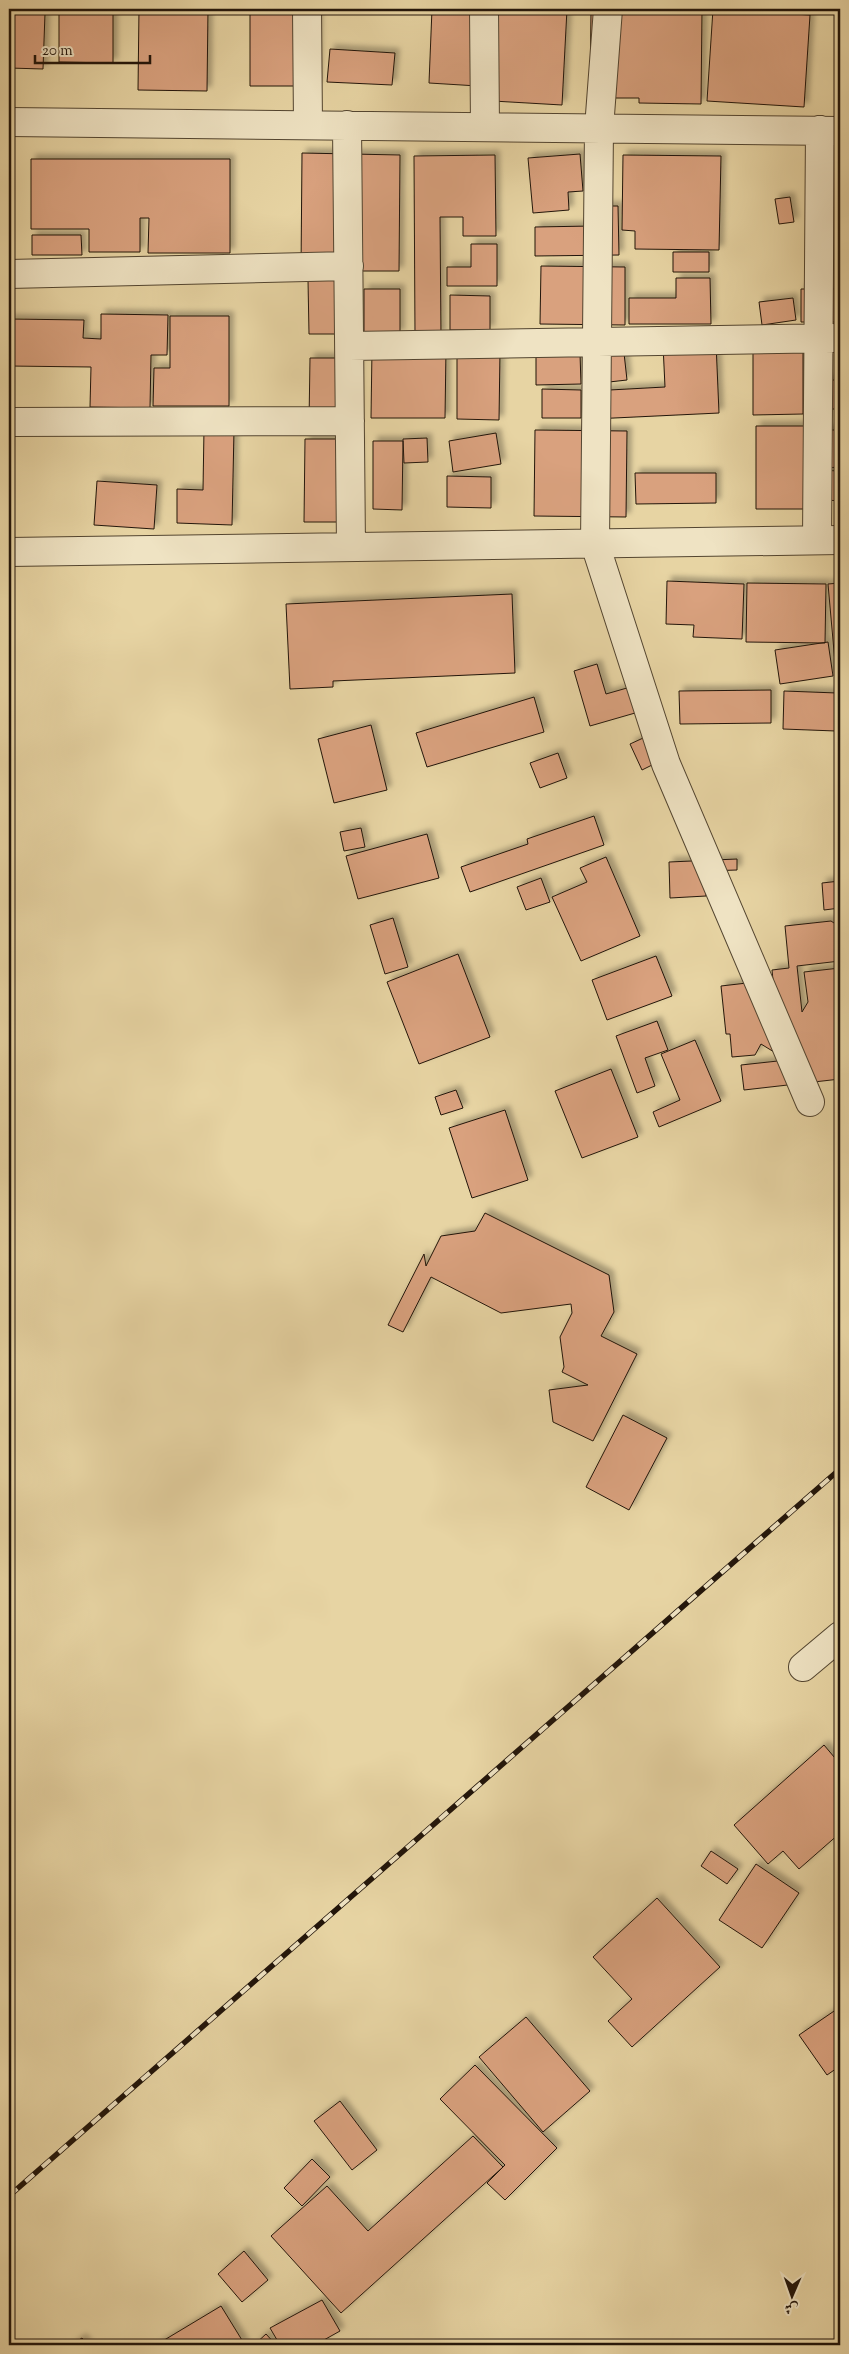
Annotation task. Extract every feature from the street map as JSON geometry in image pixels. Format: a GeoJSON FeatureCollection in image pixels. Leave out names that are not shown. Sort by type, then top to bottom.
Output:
{"type":"FeatureCollection","features":[{"type":"Feature","properties":{"kind":"street"},"geometry":{"type":"LineString","coordinates":[[307,9],[308,125]]}},
{"type":"Feature","properties":{"kind":"street"},"geometry":{"type":"LineString","coordinates":[[484,9],[485,127]]}},
{"type":"Feature","properties":{"kind":"street"},"geometry":{"type":"LineString","coordinates":[[608,9],[599,128],[595,544],[666,764],[810,1102]]}},
{"type":"Feature","properties":{"kind":"street"},"geometry":{"type":"LineString","coordinates":[[9,122],[830,131],[829,540],[9,552]]}},
{"type":"Feature","properties":{"kind":"street"},"geometry":{"type":"LineString","coordinates":[[346,125],[352,547]]}},
{"type":"Feature","properties":{"kind":"street"},"geometry":{"type":"LineString","coordinates":[[9,274],[349,266]]}},
{"type":"Feature","properties":{"kind":"street"},"geometry":{"type":"LineString","coordinates":[[350,346],[830,339]]}},
{"type":"Feature","properties":{"kind":"street"},"geometry":{"type":"LineString","coordinates":[[9,422],[350,421]]}},
{"type":"Feature","properties":{"kind":"street"},"geometry":{"type":"LineString","coordinates":[[803,1667],[840,1636]]}},
{"type":"Feature","properties":{"kind":"building"},"geometry":{"type":"Polygon","coordinates":[[[59,9],[113,9],[113,63],[59,62],[59,9]]]}},
{"type":"Feature","properties":{"kind":"building"},"geometry":{"type":"Polygon","coordinates":[[[139,9],[208,9],[207,91],[138,90],[139,9]]]}},
{"type":"Feature","properties":{"kind":"building"},"geometry":{"type":"Polygon","coordinates":[[[250,9],[318,9],[317,86],[250,86],[250,9]]]}},
{"type":"Feature","properties":{"kind":"building"},"geometry":{"type":"Polygon","coordinates":[[[432,9],[482,11],[478,86],[429,83],[432,9]]]}},
{"type":"Feature","properties":{"kind":"building"},"geometry":{"type":"Polygon","coordinates":[[[498,9],[567,9],[562,105],[493,101],[498,9]]]}},
{"type":"Feature","properties":{"kind":"building"},"geometry":{"type":"Polygon","coordinates":[[[591,9],[702,9],[701,104],[639,103],[639,98],[590,98],[591,9]]]}},
{"type":"Feature","properties":{"kind":"building"},"geometry":{"type":"Polygon","coordinates":[[[713,9],[810,15],[804,107],[707,101],[713,9]]]}},
{"type":"Feature","properties":{"kind":"building"},"geometry":{"type":"Polygon","coordinates":[[[9,12],[45,13],[43,69],[9,68],[9,12]]]}},
{"type":"Feature","properties":{"kind":"building"},"geometry":{"type":"Polygon","coordinates":[[[330,49],[395,53],[392,85],[327,82],[330,49]]]}},
{"type":"Feature","properties":{"kind":"building"},"geometry":{"type":"Polygon","coordinates":[[[302,153],[400,155],[399,271],[301,271],[302,153]]]}},
{"type":"Feature","properties":{"kind":"building"},"geometry":{"type":"Polygon","coordinates":[[[580,154],[583,191],[568,192],[569,210],[533,213],[528,158],[580,154]]]}},
{"type":"Feature","properties":{"kind":"building"},"geometry":{"type":"Polygon","coordinates":[[[495,155],[496,236],[463,236],[463,217],[440,217],[441,336],[415,335],[414,156],[495,155]]]}},
{"type":"Feature","properties":{"kind":"building"},"geometry":{"type":"Polygon","coordinates":[[[623,155],[721,156],[719,250],[635,249],[635,231],[622,230],[623,155]]]}},
{"type":"Feature","properties":{"kind":"building"},"geometry":{"type":"Polygon","coordinates":[[[31,159],[230,159],[230,253],[148,253],[149,218],[140,218],[140,252],[89,252],[89,229],[31,229],[31,159]]]}},
{"type":"Feature","properties":{"kind":"building"},"geometry":{"type":"Polygon","coordinates":[[[790,197],[794,222],[779,224],[775,199],[790,197]]]}},
{"type":"Feature","properties":{"kind":"building"},"geometry":{"type":"Polygon","coordinates":[[[592,206],[618,206],[619,255],[535,256],[535,227],[592,226],[592,206]]]}},
{"type":"Feature","properties":{"kind":"building"},"geometry":{"type":"Polygon","coordinates":[[[32,235],[81,235],[82,255],[32,255],[32,235]]]}},
{"type":"Feature","properties":{"kind":"building"},"geometry":{"type":"Polygon","coordinates":[[[471,244],[497,244],[497,286],[447,286],[447,267],[471,267],[471,244]]]}},
{"type":"Feature","properties":{"kind":"building"},"geometry":{"type":"Polygon","coordinates":[[[673,252],[709,252],[709,272],[673,272],[673,252]]]}},
{"type":"Feature","properties":{"kind":"building"},"geometry":{"type":"Polygon","coordinates":[[[541,266],[625,267],[625,325],[540,324],[541,266]]]}},
{"type":"Feature","properties":{"kind":"building"},"geometry":{"type":"Polygon","coordinates":[[[676,278],[710,278],[711,324],[629,324],[629,298],[676,298],[676,278]]]}},
{"type":"Feature","properties":{"kind":"building"},"geometry":{"type":"Polygon","coordinates":[[[357,279],[357,334],[309,334],[308,280],[357,279]]]}},
{"type":"Feature","properties":{"kind":"building"},"geometry":{"type":"Polygon","coordinates":[[[364,289],[400,289],[400,334],[364,334],[364,289]]]}},
{"type":"Feature","properties":{"kind":"building"},"geometry":{"type":"Polygon","coordinates":[[[801,289],[840,289],[840,322],[801,322],[801,289]]]}},
{"type":"Feature","properties":{"kind":"building"},"geometry":{"type":"Polygon","coordinates":[[[450,295],[490,296],[490,330],[450,330],[450,295]]]}},
{"type":"Feature","properties":{"kind":"building"},"geometry":{"type":"Polygon","coordinates":[[[793,298],[796,320],[762,325],[759,302],[793,298]]]}},
{"type":"Feature","properties":{"kind":"building"},"geometry":{"type":"Polygon","coordinates":[[[101,314],[168,315],[167,355],[151,355],[150,408],[90,407],[91,367],[9,366],[9,319],[84,320],[83,338],[101,339],[101,314]]]}},
{"type":"Feature","properties":{"kind":"building"},"geometry":{"type":"Polygon","coordinates":[[[170,316],[229,316],[229,406],[153,406],[154,368],[170,368],[170,316]]]}},
{"type":"Feature","properties":{"kind":"building"},"geometry":{"type":"Polygon","coordinates":[[[753,341],[803,341],[803,414],[753,415],[753,341]]]}},
{"type":"Feature","properties":{"kind":"building"},"geometry":{"type":"Polygon","coordinates":[[[716,343],[719,413],[593,419],[591,391],[665,387],[663,345],[716,343]]]}},
{"type":"Feature","properties":{"kind":"building"},"geometry":{"type":"Polygon","coordinates":[[[372,349],[446,349],[445,418],[371,418],[372,349]]]}},
{"type":"Feature","properties":{"kind":"building"},"geometry":{"type":"Polygon","coordinates":[[[457,352],[500,352],[499,420],[457,419],[457,352]]]}},
{"type":"Feature","properties":{"kind":"building"},"geometry":{"type":"Polygon","coordinates":[[[624,353],[627,380],[591,384],[587,357],[624,353]]]}},
{"type":"Feature","properties":{"kind":"building"},"geometry":{"type":"Polygon","coordinates":[[[536,354],[580,354],[581,384],[536,385],[536,354]]]}},
{"type":"Feature","properties":{"kind":"building"},"geometry":{"type":"Polygon","coordinates":[[[310,358],[358,358],[357,424],[309,423],[310,358]]]}},
{"type":"Feature","properties":{"kind":"building"},"geometry":{"type":"Polygon","coordinates":[[[812,380],[840,380],[840,409],[812,409],[812,380]]]}},
{"type":"Feature","properties":{"kind":"building"},"geometry":{"type":"Polygon","coordinates":[[[542,389],[581,390],[581,418],[542,418],[542,389]]]}},
{"type":"Feature","properties":{"kind":"building"},"geometry":{"type":"Polygon","coordinates":[[[756,426],[807,426],[807,509],[756,509],[756,426]]]}},
{"type":"Feature","properties":{"kind":"building"},"geometry":{"type":"Polygon","coordinates":[[[204,429],[234,430],[232,525],[177,523],[177,489],[203,490],[204,429]]]}},
{"type":"Feature","properties":{"kind":"building"},"geometry":{"type":"Polygon","coordinates":[[[535,430],[627,431],[626,517],[534,516],[535,430]]]}},
{"type":"Feature","properties":{"kind":"building"},"geometry":{"type":"Polygon","coordinates":[[[824,430],[840,430],[840,467],[824,468],[824,430]]]}},
{"type":"Feature","properties":{"kind":"building"},"geometry":{"type":"Polygon","coordinates":[[[496,433],[501,464],[453,472],[449,441],[496,433]]]}},
{"type":"Feature","properties":{"kind":"building"},"geometry":{"type":"Polygon","coordinates":[[[427,438],[428,462],[404,463],[403,439],[427,438]]]}},
{"type":"Feature","properties":{"kind":"building"},"geometry":{"type":"Polygon","coordinates":[[[305,439],[358,439],[357,522],[304,522],[305,439]]]}},
{"type":"Feature","properties":{"kind":"building"},"geometry":{"type":"Polygon","coordinates":[[[373,441],[403,441],[402,510],[373,509],[373,441]]]}},
{"type":"Feature","properties":{"kind":"building"},"geometry":{"type":"Polygon","coordinates":[[[815,470],[840,471],[840,501],[813,499],[815,470]]]}},
{"type":"Feature","properties":{"kind":"building"},"geometry":{"type":"Polygon","coordinates":[[[635,473],[716,473],[716,503],[636,504],[635,473]]]}},
{"type":"Feature","properties":{"kind":"building"},"geometry":{"type":"Polygon","coordinates":[[[447,476],[491,477],[491,508],[447,507],[447,476]]]}},
{"type":"Feature","properties":{"kind":"building"},"geometry":{"type":"Polygon","coordinates":[[[97,481],[157,485],[154,529],[94,525],[97,481]]]}},
{"type":"Feature","properties":{"kind":"building"},"geometry":{"type":"Polygon","coordinates":[[[667,581],[744,584],[742,639],[693,637],[694,625],[666,624],[667,581]]]}},
{"type":"Feature","properties":{"kind":"building"},"geometry":{"type":"Polygon","coordinates":[[[747,583],[826,584],[825,643],[746,642],[747,583]]]}},
{"type":"Feature","properties":{"kind":"building"},"geometry":{"type":"Polygon","coordinates":[[[840,583],[840,719],[828,584],[840,583]]]}},
{"type":"Feature","properties":{"kind":"building"},"geometry":{"type":"Polygon","coordinates":[[[512,594],[515,673],[333,681],[333,687],[290,689],[286,604],[512,594]]]}},
{"type":"Feature","properties":{"kind":"building"},"geometry":{"type":"Polygon","coordinates":[[[828,642],[833,676],[780,684],[775,650],[828,642]]]}},
{"type":"Feature","properties":{"kind":"building"},"geometry":{"type":"Polygon","coordinates":[[[597,664],[606,694],[634,686],[642,711],[590,726],[574,671],[597,664]]]}},
{"type":"Feature","properties":{"kind":"building"},"geometry":{"type":"Polygon","coordinates":[[[771,690],[771,723],[680,724],[679,691],[771,690]]]}},
{"type":"Feature","properties":{"kind":"building"},"geometry":{"type":"Polygon","coordinates":[[[784,691],[837,693],[836,731],[783,729],[784,691]]]}},
{"type":"Feature","properties":{"kind":"building"},"geometry":{"type":"Polygon","coordinates":[[[534,697],[544,732],[427,767],[416,733],[534,697]]]}},
{"type":"Feature","properties":{"kind":"building"},"geometry":{"type":"Polygon","coordinates":[[[371,725],[387,790],[334,803],[318,739],[371,725]]]}},
{"type":"Feature","properties":{"kind":"building"},"geometry":{"type":"Polygon","coordinates":[[[652,734],[664,759],[642,770],[630,744],[652,734]]]}},
{"type":"Feature","properties":{"kind":"building"},"geometry":{"type":"Polygon","coordinates":[[[558,753],[567,778],[540,788],[530,763],[558,753]]]}},
{"type":"Feature","properties":{"kind":"building"},"geometry":{"type":"Polygon","coordinates":[[[594,816],[604,845],[470,892],[461,867],[528,844],[527,839],[594,816]]]}},
{"type":"Feature","properties":{"kind":"building"},"geometry":{"type":"Polygon","coordinates":[[[361,828],[365,847],[344,851],[340,832],[361,828]]]}},
{"type":"Feature","properties":{"kind":"building"},"geometry":{"type":"Polygon","coordinates":[[[427,834],[439,878],[358,899],[346,856],[427,834]]]}},
{"type":"Feature","properties":{"kind":"building"},"geometry":{"type":"Polygon","coordinates":[[[606,857],[640,936],[581,961],[552,897],[587,882],[580,868],[606,857]]]}},
{"type":"Feature","properties":{"kind":"building"},"geometry":{"type":"Polygon","coordinates":[[[737,859],[737,870],[705,871],[706,896],[670,898],[669,862],[737,859]]]}},
{"type":"Feature","properties":{"kind":"building"},"geometry":{"type":"Polygon","coordinates":[[[541,878],[550,902],[526,910],[517,887],[541,878]]]}},
{"type":"Feature","properties":{"kind":"building"},"geometry":{"type":"Polygon","coordinates":[[[840,881],[840,908],[824,910],[822,883],[840,881]]]}},
{"type":"Feature","properties":{"kind":"building"},"geometry":{"type":"Polygon","coordinates":[[[393,918],[408,967],[385,974],[370,925],[393,918]]]}},
{"type":"Feature","properties":{"kind":"building"},"geometry":{"type":"Polygon","coordinates":[[[831,921],[840,927],[840,961],[797,966],[802,1012],[808,1002],[804,972],[840,968],[840,1079],[744,1090],[741,1065],[787,1060],[761,1044],[755,1055],[732,1057],[730,1034],[726,1034],[721,986],[773,980],[772,970],[789,968],[785,926],[831,921]]]}},
{"type":"Feature","properties":{"kind":"building"},"geometry":{"type":"Polygon","coordinates":[[[458,954],[490,1037],[419,1064],[387,982],[458,954]]]}},
{"type":"Feature","properties":{"kind":"building"},"geometry":{"type":"Polygon","coordinates":[[[656,956],[672,996],[607,1020],[592,980],[656,956]]]}},
{"type":"Feature","properties":{"kind":"building"},"geometry":{"type":"Polygon","coordinates":[[[657,1021],[668,1050],[645,1058],[655,1086],[637,1093],[616,1036],[657,1021]]]}},
{"type":"Feature","properties":{"kind":"building"},"geometry":{"type":"Polygon","coordinates":[[[695,1040],[721,1101],[659,1127],[653,1112],[680,1100],[661,1054],[695,1040]]]}},
{"type":"Feature","properties":{"kind":"building"},"geometry":{"type":"Polygon","coordinates":[[[611,1069],[638,1137],[582,1158],[555,1091],[611,1069]]]}},
{"type":"Feature","properties":{"kind":"building"},"geometry":{"type":"Polygon","coordinates":[[[456,1090],[463,1108],[441,1115],[435,1097],[456,1090]]]}},
{"type":"Feature","properties":{"kind":"building"},"geometry":{"type":"Polygon","coordinates":[[[505,1110],[528,1180],[472,1198],[449,1128],[505,1110]]]}},
{"type":"Feature","properties":{"kind":"building"},"geometry":{"type":"Polygon","coordinates":[[[485,1213],[609,1275],[614,1312],[601,1336],[637,1354],[593,1441],[553,1422],[549,1390],[588,1385],[562,1372],[564,1367],[560,1337],[572,1313],[571,1304],[501,1313],[431,1277],[403,1332],[388,1325],[424,1254],[426,1266],[441,1236],[475,1231],[485,1213]]]}},
{"type":"Feature","properties":{"kind":"building"},"geometry":{"type":"Polygon","coordinates":[[[623,1415],[667,1438],[629,1510],[586,1487],[623,1415]]]}},
{"type":"Feature","properties":{"kind":"building"},"geometry":{"type":"Polygon","coordinates":[[[824,1745],[840,1764],[840,1833],[799,1869],[783,1851],[768,1864],[734,1825],[824,1745]]]}},
{"type":"Feature","properties":{"kind":"building"},"geometry":{"type":"Polygon","coordinates":[[[711,1851],[738,1869],[727,1884],[701,1866],[711,1851]]]}},
{"type":"Feature","properties":{"kind":"building"},"geometry":{"type":"Polygon","coordinates":[[[756,1864],[799,1893],[762,1948],[719,1920],[756,1864]]]}},
{"type":"Feature","properties":{"kind":"building"},"geometry":{"type":"Polygon","coordinates":[[[657,1898],[720,1967],[632,2047],[608,2021],[632,1999],[593,1957],[657,1898]]]}},
{"type":"Feature","properties":{"kind":"building"},"geometry":{"type":"Polygon","coordinates":[[[840,2007],[840,2066],[827,2075],[799,2035],[840,2007]]]}},
{"type":"Feature","properties":{"kind":"building"},"geometry":{"type":"Polygon","coordinates":[[[526,2017],[590,2091],[543,2132],[479,2057],[526,2017]]]}},
{"type":"Feature","properties":{"kind":"building"},"geometry":{"type":"Polygon","coordinates":[[[475,2065],[557,2148],[505,2200],[487,2183],[505,2165],[440,2099],[475,2065]]]}},
{"type":"Feature","properties":{"kind":"building"},"geometry":{"type":"Polygon","coordinates":[[[340,2101],[377,2150],[352,2170],[314,2121],[340,2101]]]}},
{"type":"Feature","properties":{"kind":"building"},"geometry":{"type":"Polygon","coordinates":[[[473,2136],[503,2167],[341,2313],[271,2236],[327,2186],[368,2231],[473,2136]]]}},
{"type":"Feature","properties":{"kind":"building"},"geometry":{"type":"Polygon","coordinates":[[[312,2159],[330,2177],[302,2206],[284,2188],[312,2159]]]}},
{"type":"Feature","properties":{"kind":"building"},"geometry":{"type":"Polygon","coordinates":[[[244,2251],[268,2280],[242,2302],[218,2274],[244,2251]]]}},
{"type":"Feature","properties":{"kind":"building"},"geometry":{"type":"Polygon","coordinates":[[[322,2300],[340,2331],[315,2345],[280,2345],[270,2328],[322,2300]]]}},
{"type":"Feature","properties":{"kind":"building"},"geometry":{"type":"Polygon","coordinates":[[[221,2306],[245,2345],[156,2345],[221,2306]]]}},
{"type":"Feature","properties":{"kind":"building"},"geometry":{"type":"Polygon","coordinates":[[[266,2334],[276,2345],[254,2345],[266,2334]]]}},
{"type":"Feature","properties":{"kind":"building"},"geometry":{"type":"Polygon","coordinates":[[[82,2338],[88,2345],[71,2345],[82,2338]]]}},
{"type":"Feature","properties":{"kind":"railway"},"geometry":{"type":"LineString","coordinates":[[9,2196],[840,1469]]}}]}
